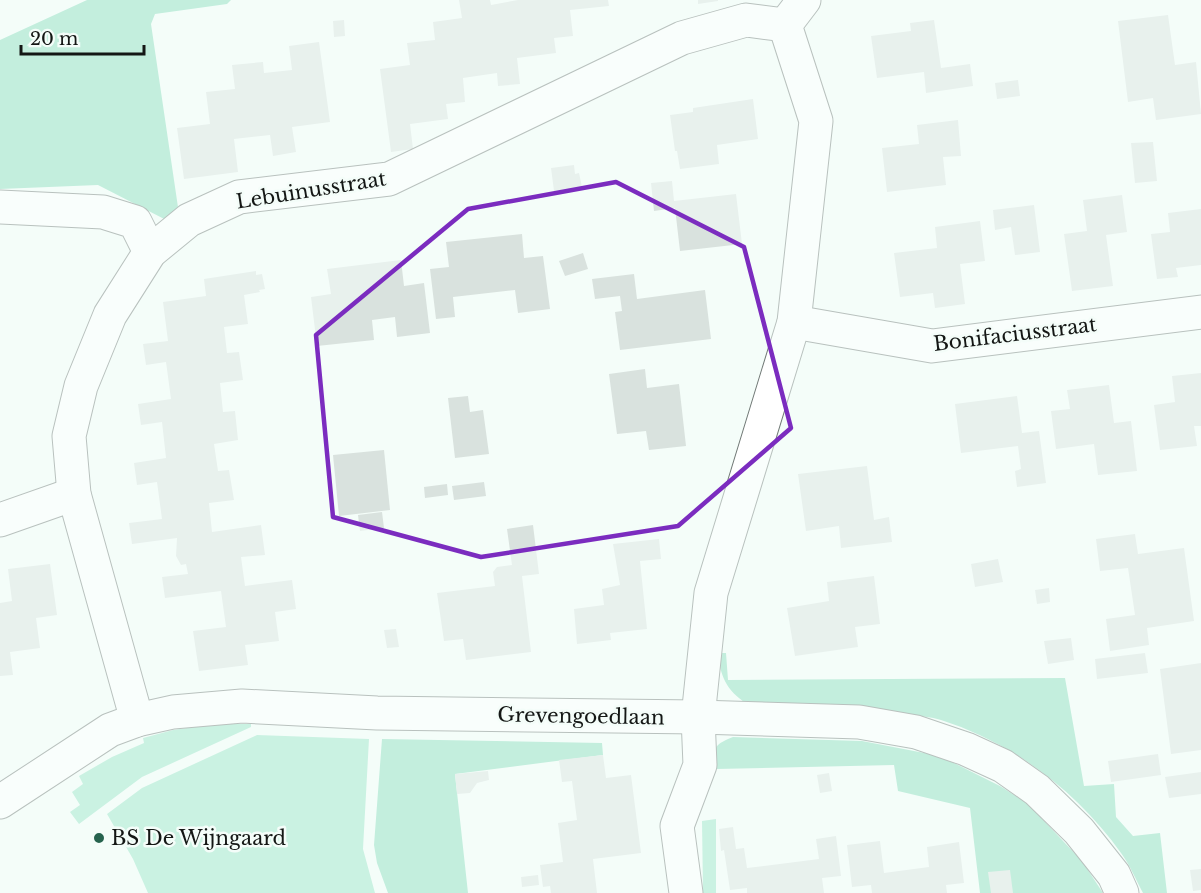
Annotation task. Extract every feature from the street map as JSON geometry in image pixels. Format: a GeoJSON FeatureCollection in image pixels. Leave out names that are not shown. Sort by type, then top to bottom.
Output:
{"type":"FeatureCollection","features":[{"type":"Feature","properties":{"kind":"street","name":"Lebuinusstraat"},"geometry":{"type":"LineString","coordinates":[[137,720],[74,494],[69,436],[81,386],[110,315],[150,252],[189,220],[239,198],[389,179],[682,38],[746,20],[794,13]]}},
{"type":"Feature","properties":{"kind":"street"},"geometry":{"type":"LineString","coordinates":[[686,893],[677,826],[700,765],[698,717],[711,593],[794,322],[816,121],[794,13]]}},
{"type":"Feature","properties":{"kind":"street"},"geometry":{"type":"LineString","coordinates":[[0,207],[103,212],[135,222],[150,252]]}},
{"type":"Feature","properties":{"kind":"street","name":"Bonifaciusstraat"},"geometry":{"type":"LineString","coordinates":[[794,322],[932,346],[1201,312]]}},
{"type":"Feature","properties":{"kind":"street"},"geometry":{"type":"LineString","coordinates":[[0,520],[74,494]]}},
{"type":"Feature","properties":{"kind":"street","name":"Grevengoedlaan"},"geometry":{"type":"LineString","coordinates":[[0,802],[110,730],[173,711],[242,706],[377,713],[698,717],[859,722],[916,732],[966,749],[1003,766],[1036,790],[1079,831],[1114,874],[1122,893]]}},
{"type":"Feature","properties":{"kind":"highlighted area"},"geometry":{"type":"Polygon","coordinates":[[[616,182],[744,247],[791,428],[678,526],[481,557],[333,517],[316,335],[468,209],[616,182]]]}},
{"type":"Feature","properties":{"kind":"green space"},"geometry":{"type":"Polygon","coordinates":[[[87,0],[231,0],[227,4],[155,14],[151,24],[179,214],[172,223],[98,185],[0,189],[0,40],[87,0]]]}},
{"type":"Feature","properties":{"kind":"green space"},"geometry":{"type":"Polygon","coordinates":[[[719,653],[726,653],[728,680],[1065,678],[1084,786],[1114,784],[1116,817],[1133,836],[1160,833],[1167,893],[1143,893],[1124,858],[1104,830],[1084,809],[1042,772],[993,742],[968,730],[929,717],[868,708],[746,703],[725,682],[719,653]]]}},
{"type":"Feature","properties":{"kind":"green space"},"geometry":{"type":"Polygon","coordinates":[[[214,724],[251,724],[251,727],[142,777],[79,824],[70,812],[80,805],[72,792],[83,784],[79,776],[112,757],[144,743],[143,738],[173,730],[214,724]]]}},
{"type":"Feature","properties":{"kind":"green space"},"geometry":{"type":"Polygon","coordinates":[[[257,735],[369,739],[363,849],[375,893],[148,893],[133,859],[107,814],[142,788],[257,735]]]}},
{"type":"Feature","properties":{"kind":"green space"},"geometry":{"type":"Polygon","coordinates":[[[733,737],[862,741],[940,756],[1000,786],[1028,804],[1082,861],[1103,893],[980,893],[970,808],[898,791],[894,765],[716,769],[716,748],[721,742],[733,737]]]}},
{"type":"Feature","properties":{"kind":"green space"},"geometry":{"type":"Polygon","coordinates":[[[382,739],[602,743],[603,755],[455,774],[468,893],[388,893],[377,863],[374,845],[382,739]]]}},
{"type":"Feature","properties":{"kind":"green space"},"geometry":{"type":"Polygon","coordinates":[[[716,819],[716,893],[703,893],[702,821],[716,819]]]}},
{"type":"Feature","properties":{"kind":"building"},"geometry":{"type":"Polygon","coordinates":[[[459,0],[490,0],[491,5],[518,0],[608,0],[609,6],[570,10],[573,36],[554,38],[556,53],[517,58],[520,84],[498,86],[497,73],[463,78],[465,102],[446,104],[448,119],[410,124],[413,149],[391,152],[380,69],[410,65],[407,43],[435,40],[433,22],[462,18],[459,0]]]}},
{"type":"Feature","properties":{"kind":"building"},"geometry":{"type":"Polygon","coordinates":[[[698,0],[718,0],[718,1],[698,4],[698,0]]]}},
{"type":"Feature","properties":{"kind":"building"},"geometry":{"type":"Polygon","coordinates":[[[1168,15],[1175,65],[1196,62],[1201,114],[1156,120],[1153,98],[1128,102],[1118,21],[1168,15]]]}},
{"type":"Feature","properties":{"kind":"building"},"geometry":{"type":"Polygon","coordinates":[[[344,20],[345,36],[334,37],[333,21],[344,20]]]}},
{"type":"Feature","properties":{"kind":"building"},"geometry":{"type":"Polygon","coordinates":[[[934,20],[941,68],[970,64],[973,86],[926,93],[924,72],[877,78],[871,36],[911,31],[910,23],[934,20]]]}},
{"type":"Feature","properties":{"kind":"building"},"geometry":{"type":"Polygon","coordinates":[[[319,42],[330,122],[292,127],[296,152],[273,156],[270,135],[234,139],[238,172],[184,179],[177,128],[210,124],[206,92],[235,89],[232,65],[263,62],[264,73],[292,70],[289,46],[319,42]]]}},
{"type":"Feature","properties":{"kind":"building"},"geometry":{"type":"Polygon","coordinates":[[[1018,80],[1020,96],[997,99],[995,83],[1018,80]]]}},
{"type":"Feature","properties":{"kind":"building"},"geometry":{"type":"Polygon","coordinates":[[[753,99],[758,139],[717,145],[719,164],[680,169],[670,115],[693,112],[693,108],[753,99]]]}},
{"type":"Feature","properties":{"kind":"building"},"geometry":{"type":"Polygon","coordinates":[[[958,120],[961,156],[943,157],[946,185],[887,192],[882,148],[919,144],[917,125],[958,120]]]}},
{"type":"Feature","properties":{"kind":"building"},"geometry":{"type":"Polygon","coordinates":[[[1153,142],[1157,181],[1135,183],[1131,143],[1153,142]]]}},
{"type":"Feature","properties":{"kind":"building"},"geometry":{"type":"Polygon","coordinates":[[[574,165],[575,174],[579,173],[582,187],[554,191],[551,168],[574,165]]]}},
{"type":"Feature","properties":{"kind":"building"},"geometry":{"type":"Polygon","coordinates":[[[672,181],[674,201],[736,194],[742,244],[680,251],[675,208],[654,211],[651,183],[672,181]]]}},
{"type":"Feature","properties":{"kind":"building"},"geometry":{"type":"Polygon","coordinates":[[[1122,195],[1127,232],[1106,235],[1113,286],[1072,291],[1064,234],[1087,231],[1083,200],[1122,195]]]}},
{"type":"Feature","properties":{"kind":"building"},"geometry":{"type":"Polygon","coordinates":[[[1034,205],[1040,252],[1015,255],[1011,227],[995,230],[993,210],[1034,205]]]}},
{"type":"Feature","properties":{"kind":"building"},"geometry":{"type":"Polygon","coordinates":[[[1201,209],[1201,265],[1176,268],[1178,277],[1157,279],[1151,234],[1170,232],[1168,213],[1201,209]]]}},
{"type":"Feature","properties":{"kind":"building"},"geometry":{"type":"Polygon","coordinates":[[[980,221],[985,261],[960,264],[965,304],[935,308],[933,293],[900,297],[894,253],[937,248],[935,227],[980,221]]]}},
{"type":"Feature","properties":{"kind":"building"},"geometry":{"type":"Polygon","coordinates":[[[522,234],[524,258],[543,256],[550,309],[518,313],[515,290],[453,297],[455,317],[436,319],[430,269],[449,267],[446,242],[522,234]]]}},
{"type":"Feature","properties":{"kind":"building"},"geometry":{"type":"Polygon","coordinates":[[[583,253],[588,269],[565,276],[559,261],[583,253]]]}},
{"type":"Feature","properties":{"kind":"building"},"geometry":{"type":"Polygon","coordinates":[[[401,260],[404,286],[424,283],[430,333],[397,337],[395,317],[372,320],[374,340],[317,346],[311,297],[331,294],[327,269],[401,260]]]}},
{"type":"Feature","properties":{"kind":"building"},"geometry":{"type":"Polygon","coordinates":[[[256,271],[256,275],[262,274],[265,289],[244,295],[248,324],[224,327],[227,353],[239,352],[243,380],[220,383],[223,412],[235,411],[238,440],[214,444],[218,471],[229,470],[234,500],[209,503],[212,532],[261,525],[265,555],[241,557],[245,586],[292,580],[296,609],[275,612],[279,641],[245,645],[248,665],[199,671],[193,631],[226,627],[221,591],[165,598],[162,577],[188,574],[186,564],[181,565],[176,556],[177,538],[132,544],[129,523],[162,519],[157,482],[137,485],[134,463],[166,458],[162,422],[141,425],[138,404],[171,399],[166,362],[146,365],[143,344],[168,341],[163,302],[206,296],[204,279],[256,271]]]}},
{"type":"Feature","properties":{"kind":"building"},"geometry":{"type":"Polygon","coordinates":[[[634,274],[637,299],[705,290],[711,339],[620,350],[615,312],[622,311],[620,296],[595,299],[592,279],[634,274]]]}},
{"type":"Feature","properties":{"kind":"building"},"geometry":{"type":"Polygon","coordinates":[[[645,369],[647,388],[679,384],[686,446],[649,450],[646,431],[617,434],[609,374],[645,369]]]}},
{"type":"Feature","properties":{"kind":"building"},"geometry":{"type":"Polygon","coordinates":[[[1201,373],[1201,426],[1194,426],[1197,446],[1160,450],[1154,405],[1175,402],[1172,376],[1201,373]]]}},
{"type":"Feature","properties":{"kind":"building"},"geometry":{"type":"Polygon","coordinates":[[[1109,385],[1114,423],[1131,421],[1137,471],[1098,475],[1094,444],[1056,449],[1051,411],[1070,409],[1067,390],[1109,385]]]}},
{"type":"Feature","properties":{"kind":"building"},"geometry":{"type":"Polygon","coordinates":[[[468,396],[470,412],[483,410],[489,454],[455,458],[448,398],[468,396]]]}},
{"type":"Feature","properties":{"kind":"building"},"geometry":{"type":"Polygon","coordinates":[[[1017,396],[1022,433],[1039,431],[1046,483],[1017,487],[1015,471],[1021,469],[1018,446],[961,453],[955,404],[1017,396]]]}},
{"type":"Feature","properties":{"kind":"building"},"geometry":{"type":"Polygon","coordinates":[[[384,450],[390,510],[339,516],[333,455],[384,450]]]}},
{"type":"Feature","properties":{"kind":"building"},"geometry":{"type":"Polygon","coordinates":[[[867,466],[874,520],[889,517],[892,542],[841,548],[839,526],[806,531],[798,474],[867,466]]]}},
{"type":"Feature","properties":{"kind":"building"},"geometry":{"type":"Polygon","coordinates":[[[484,482],[486,496],[454,500],[452,486],[484,482]]]}},
{"type":"Feature","properties":{"kind":"building"},"geometry":{"type":"Polygon","coordinates":[[[447,484],[448,495],[425,498],[424,487],[447,484]]]}},
{"type":"Feature","properties":{"kind":"building"},"geometry":{"type":"Polygon","coordinates":[[[382,512],[384,528],[360,531],[358,515],[382,512]]]}},
{"type":"Feature","properties":{"kind":"building"},"geometry":{"type":"Polygon","coordinates":[[[533,525],[539,574],[522,576],[531,652],[466,660],[463,639],[444,641],[437,593],[495,586],[493,572],[497,567],[512,565],[507,529],[533,525]]]}},
{"type":"Feature","properties":{"kind":"building"},"geometry":{"type":"Polygon","coordinates":[[[1135,534],[1138,554],[1184,548],[1194,621],[1147,628],[1149,645],[1110,651],[1106,619],[1135,615],[1128,568],[1100,571],[1096,539],[1135,534]]]}},
{"type":"Feature","properties":{"kind":"building"},"geometry":{"type":"Polygon","coordinates":[[[659,539],[661,559],[640,561],[647,629],[610,633],[611,640],[577,644],[574,609],[604,605],[602,589],[620,585],[613,544],[659,539]]]}},
{"type":"Feature","properties":{"kind":"building"},"geometry":{"type":"Polygon","coordinates":[[[998,559],[1003,582],[975,587],[971,564],[998,559]]]}},
{"type":"Feature","properties":{"kind":"building"},"geometry":{"type":"Polygon","coordinates":[[[50,564],[57,615],[36,618],[40,648],[10,652],[13,675],[0,676],[0,603],[12,601],[8,569],[50,564]]]}},
{"type":"Feature","properties":{"kind":"building"},"geometry":{"type":"Polygon","coordinates":[[[874,576],[880,624],[855,627],[858,647],[795,656],[787,608],[829,601],[827,582],[874,576]]]}},
{"type":"Feature","properties":{"kind":"building"},"geometry":{"type":"Polygon","coordinates":[[[1049,588],[1050,602],[1037,604],[1035,590],[1049,588]]]}},
{"type":"Feature","properties":{"kind":"building"},"geometry":{"type":"Polygon","coordinates":[[[396,629],[399,647],[387,648],[384,630],[396,629]]]}},
{"type":"Feature","properties":{"kind":"building"},"geometry":{"type":"Polygon","coordinates":[[[1071,638],[1074,660],[1048,664],[1044,641],[1071,638]]]}},
{"type":"Feature","properties":{"kind":"building"},"geometry":{"type":"Polygon","coordinates":[[[1145,653],[1148,673],[1097,679],[1095,659],[1145,653]]]}},
{"type":"Feature","properties":{"kind":"building"},"geometry":{"type":"Polygon","coordinates":[[[1201,663],[1201,750],[1171,754],[1160,669],[1201,663]]]}},
{"type":"Feature","properties":{"kind":"building"},"geometry":{"type":"Polygon","coordinates":[[[1158,754],[1161,775],[1111,782],[1108,761],[1158,754]]]}},
{"type":"Feature","properties":{"kind":"building"},"geometry":{"type":"Polygon","coordinates":[[[603,755],[606,778],[631,775],[641,853],[593,859],[597,893],[551,893],[550,886],[543,887],[540,865],[563,862],[558,823],[577,820],[572,781],[562,782],[559,760],[603,755]]]}},
{"type":"Feature","properties":{"kind":"building"},"geometry":{"type":"Polygon","coordinates":[[[488,771],[489,780],[477,783],[470,793],[457,794],[455,774],[488,771]]]}},
{"type":"Feature","properties":{"kind":"building"},"geometry":{"type":"Polygon","coordinates":[[[1201,772],[1201,794],[1169,798],[1165,777],[1201,772]]]}},
{"type":"Feature","properties":{"kind":"building"},"geometry":{"type":"Polygon","coordinates":[[[829,773],[832,791],[820,793],[817,775],[829,773]]]}},
{"type":"Feature","properties":{"kind":"building"},"geometry":{"type":"Polygon","coordinates":[[[733,827],[736,849],[744,848],[747,868],[819,859],[816,839],[836,836],[841,876],[822,878],[824,893],[747,893],[747,888],[730,890],[724,850],[721,851],[719,829],[733,827]]]}},
{"type":"Feature","properties":{"kind":"building"},"geometry":{"type":"Polygon","coordinates":[[[880,841],[884,873],[929,867],[927,847],[959,842],[964,883],[946,885],[947,893],[872,893],[871,885],[852,887],[847,845],[880,841]]]}},
{"type":"Feature","properties":{"kind":"building"},"geometry":{"type":"Polygon","coordinates":[[[1201,869],[1201,890],[1193,891],[1190,870],[1201,869]]]}},
{"type":"Feature","properties":{"kind":"building"},"geometry":{"type":"Polygon","coordinates":[[[1010,870],[1013,893],[991,893],[988,872],[1010,870]]]}},
{"type":"Feature","properties":{"kind":"building"},"geometry":{"type":"Polygon","coordinates":[[[538,875],[539,885],[522,887],[521,877],[538,875]]]}},
{"type":"Feature","properties":{"kind":"place","name":"BS De Wijngaard"},"geometry":{"type":"Point","coordinates":[99,838]}}]}
